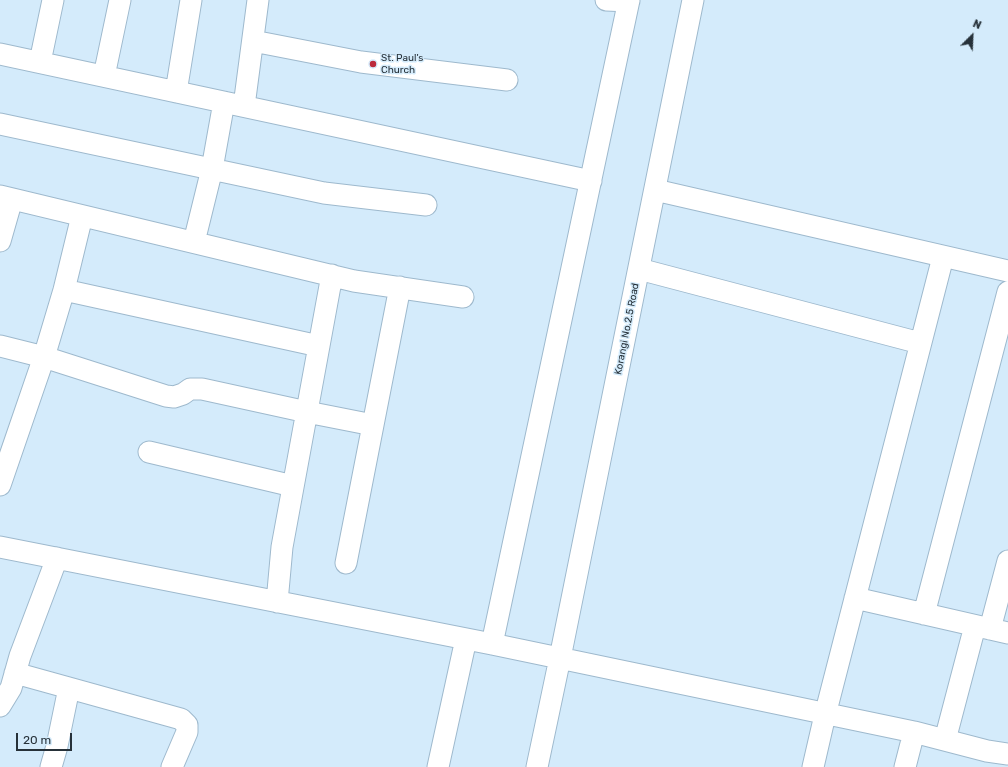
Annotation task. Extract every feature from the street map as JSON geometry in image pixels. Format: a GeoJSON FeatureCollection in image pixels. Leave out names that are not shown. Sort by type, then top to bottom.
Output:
{"type":"FeatureCollection","features":[{"type":"Feature","properties":{"kind":"street"},"geometry":{"type":"LineString","coordinates":[[40,62],[53,0]]}},
{"type":"Feature","properties":{"kind":"street"},"geometry":{"type":"LineString","coordinates":[[104,76],[120,0]]}},
{"type":"Feature","properties":{"kind":"street"},"geometry":{"type":"LineString","coordinates":[[176,92],[191,0]]}},
{"type":"Feature","properties":{"kind":"street"},"geometry":{"type":"LineString","coordinates":[[194,242],[212,169],[253,41],[258,0]]}},
{"type":"Feature","properties":{"kind":"street"},"geometry":{"type":"LineString","coordinates":[[492,644],[629,1],[606,0]]}},
{"type":"Feature","properties":{"kind":"street","name":"Korangi No.2.5 Road"},"geometry":{"type":"LineString","coordinates":[[537,767],[693,0]]}},
{"type":"Feature","properties":{"kind":"street"},"geometry":{"type":"LineString","coordinates":[[253,41],[361,62],[507,80]]}},
{"type":"Feature","properties":{"kind":"street"},"geometry":{"type":"LineString","coordinates":[[0,54],[591,181]]}},
{"type":"Feature","properties":{"kind":"street"},"geometry":{"type":"LineString","coordinates":[[0,124],[324,193],[426,204]]}},
{"type":"Feature","properties":{"kind":"street"},"geometry":{"type":"LineString","coordinates":[[654,190],[1008,271]]}},
{"type":"Feature","properties":{"kind":"street"},"geometry":{"type":"LineString","coordinates":[[0,241],[6,197],[354,281],[463,297]]}},
{"type":"Feature","properties":{"kind":"street"},"geometry":{"type":"LineString","coordinates":[[0,485],[44,357],[64,290],[82,216]]}},
{"type":"Feature","properties":{"kind":"street"},"geometry":{"type":"LineString","coordinates":[[813,767],[943,256]]}},
{"type":"Feature","properties":{"kind":"street"},"geometry":{"type":"LineString","coordinates":[[639,270],[920,344]]}},
{"type":"Feature","properties":{"kind":"street"},"geometry":{"type":"LineString","coordinates":[[277,602],[282,547],[332,275]]}},
{"type":"Feature","properties":{"kind":"street"},"geometry":{"type":"LineString","coordinates":[[346,563],[400,287]]}},
{"type":"Feature","properties":{"kind":"street"},"geometry":{"type":"LineString","coordinates":[[64,290],[319,346]]}},
{"type":"Feature","properties":{"kind":"street"},"geometry":{"type":"LineString","coordinates":[[924,614],[1008,292]]}},
{"type":"Feature","properties":{"kind":"street"},"geometry":{"type":"LineString","coordinates":[[0,346],[44,357],[166,396],[174,397],[183,394],[190,389],[202,389],[373,425]]}},
{"type":"Feature","properties":{"kind":"street"},"geometry":{"type":"LineString","coordinates":[[149,452],[293,486]]}},
{"type":"Feature","properties":{"kind":"street"},"geometry":{"type":"LineString","coordinates":[[0,547],[492,644],[825,715],[914,732],[945,740],[985,759],[1008,754]]}},
{"type":"Feature","properties":{"kind":"street"},"geometry":{"type":"LineString","coordinates":[[0,706],[11,688],[20,656],[56,558]]}},
{"type":"Feature","properties":{"kind":"street"},"geometry":{"type":"LineString","coordinates":[[945,740],[991,629],[1008,561]]}},
{"type":"Feature","properties":{"kind":"street"},"geometry":{"type":"LineString","coordinates":[[855,598],[991,629]]}},
{"type":"Feature","properties":{"kind":"street"},"geometry":{"type":"LineString","coordinates":[[438,767],[466,639]]}},
{"type":"Feature","properties":{"kind":"street"},"geometry":{"type":"LineString","coordinates":[[15,673],[181,719],[187,725],[187,732],[172,767]]}},
{"type":"Feature","properties":{"kind":"street"},"geometry":{"type":"LineString","coordinates":[[51,767],[69,688]]}},
{"type":"Feature","properties":{"kind":"street"},"geometry":{"type":"LineString","coordinates":[[905,767],[914,732]]}},
{"type":"Feature","properties":{"kind":"place","name":"St. Paul's Church"},"geometry":{"type":"Point","coordinates":[373,64]}}]}
